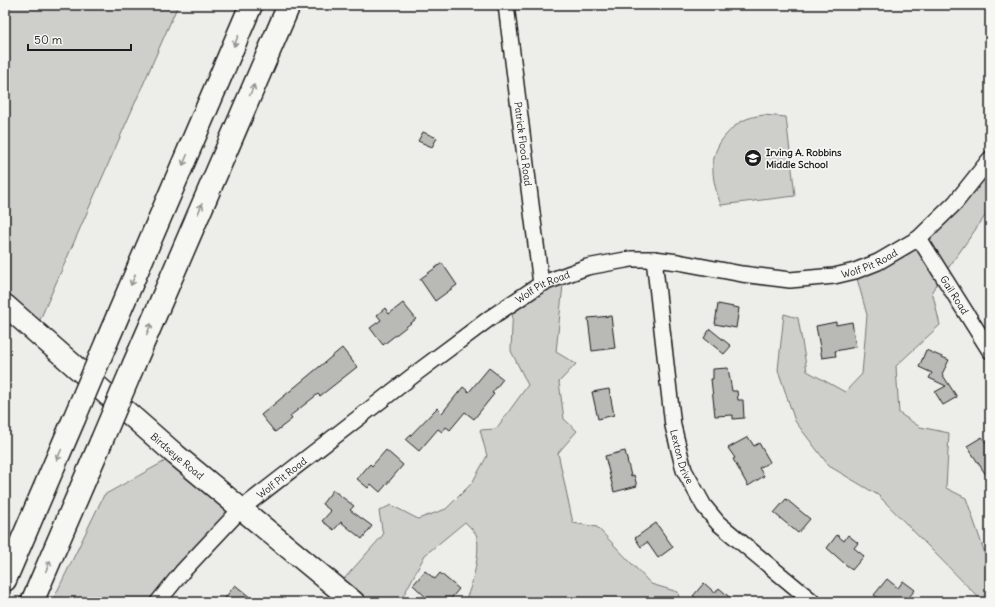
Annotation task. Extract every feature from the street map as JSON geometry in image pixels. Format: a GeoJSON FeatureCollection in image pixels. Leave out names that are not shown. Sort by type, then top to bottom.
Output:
{"type":"FeatureCollection","features":[{"type":"Feature","properties":{"kind":"highway"},"geometry":{"type":"LineString","coordinates":[[5,580],[251,5]]}},
{"type":"Feature","properties":{"kind":"highway"},"geometry":{"type":"LineString","coordinates":[[32,602],[288,5]]}},
{"type":"Feature","properties":{"kind":"main road","name":"Birdseye Road"},"geometry":{"type":"LineString","coordinates":[[5,305],[241,509],[354,602]]}},
{"type":"Feature","properties":{"kind":"street","name":"Patrick Flood Road"},"geometry":{"type":"LineString","coordinates":[[506,5],[541,284]]}},
{"type":"Feature","properties":{"kind":"street","name":"Wolf Pit Road"},"geometry":{"type":"LineString","coordinates":[[158,602],[182,572],[241,509],[424,367],[490,318],[541,284],[587,267],[611,262],[654,259],[768,278],[810,279],[834,276],[878,262],[919,238],[955,203],[990,158]]}},
{"type":"Feature","properties":{"kind":"street","name":"Gail Road"},"geometry":{"type":"LineString","coordinates":[[919,238],[990,351]]}},
{"type":"Feature","properties":{"kind":"street","name":"Lexton Drive"},"geometry":{"type":"LineString","coordinates":[[654,259],[673,426],[684,470],[704,506],[718,523],[813,602]]}},
{"type":"Feature","properties":{"kind":"shaded area"},"geometry":{"type":"Polygon","coordinates":[[[5,5],[178,5],[35,331],[5,305],[5,5]]]}},
{"type":"Feature","properties":{"kind":"shaded area"},"geometry":{"type":"Polygon","coordinates":[[[764,115],[786,117],[795,196],[721,205],[715,187],[713,169],[713,161],[719,144],[729,131],[742,121],[752,117],[764,115]]]}},
{"type":"Feature","properties":{"kind":"shaded area"},"geometry":{"type":"Polygon","coordinates":[[[990,159],[990,209],[932,291],[940,325],[896,366],[899,413],[920,427],[949,433],[946,488],[966,498],[990,568],[990,602],[983,602],[878,495],[829,466],[795,421],[778,370],[784,314],[798,318],[807,371],[845,392],[862,374],[867,315],[855,271],[900,251],[990,159]]]}},
{"type":"Feature","properties":{"kind":"shaded area"},"geometry":{"type":"Polygon","coordinates":[[[564,275],[556,352],[576,364],[559,382],[564,419],[577,431],[558,453],[573,523],[597,527],[651,584],[678,592],[680,602],[464,602],[473,579],[478,549],[476,534],[465,522],[425,555],[400,602],[354,602],[336,588],[383,535],[379,511],[391,505],[418,519],[446,509],[472,483],[487,456],[480,430],[496,429],[528,385],[511,351],[513,302],[564,275]]]}},
{"type":"Feature","properties":{"kind":"shaded area"},"geometry":{"type":"Polygon","coordinates":[[[176,455],[241,509],[158,602],[52,602],[104,495],[176,455]]]}},
{"type":"Feature","properties":{"kind":"building"},"geometry":{"type":"Polygon","coordinates":[[[423,132],[437,138],[432,147],[418,141],[423,132]]]}},
{"type":"Feature","properties":{"kind":"building"},"geometry":{"type":"Polygon","coordinates":[[[442,263],[457,285],[435,301],[420,279],[442,263]]]}},
{"type":"Feature","properties":{"kind":"building"},"geometry":{"type":"Polygon","coordinates":[[[403,303],[416,319],[383,345],[370,328],[381,320],[377,315],[385,308],[389,314],[403,303]]]}},
{"type":"Feature","properties":{"kind":"building"},"geometry":{"type":"Polygon","coordinates":[[[718,304],[739,308],[736,328],[715,324],[718,304]]]}},
{"type":"Feature","properties":{"kind":"building"},"geometry":{"type":"Polygon","coordinates":[[[611,316],[615,348],[592,351],[588,318],[611,316]]]}},
{"type":"Feature","properties":{"kind":"building"},"geometry":{"type":"Polygon","coordinates":[[[836,322],[836,325],[852,322],[856,347],[835,351],[836,356],[822,358],[816,326],[836,322]]]}},
{"type":"Feature","properties":{"kind":"building"},"geometry":{"type":"Polygon","coordinates":[[[710,329],[731,346],[724,354],[704,338],[710,329]]]}},
{"type":"Feature","properties":{"kind":"building"},"geometry":{"type":"Polygon","coordinates":[[[342,348],[357,367],[320,396],[318,394],[290,416],[292,419],[275,432],[261,415],[342,348]]]}},
{"type":"Feature","properties":{"kind":"building"},"geometry":{"type":"Polygon","coordinates":[[[926,350],[949,360],[942,374],[957,397],[943,405],[935,392],[946,386],[929,378],[932,373],[919,367],[926,350]]]}},
{"type":"Feature","properties":{"kind":"building"},"geometry":{"type":"Polygon","coordinates":[[[489,368],[503,379],[492,393],[494,394],[474,419],[465,412],[450,430],[446,427],[442,432],[438,429],[419,451],[406,440],[437,408],[442,413],[463,387],[469,392],[489,368]]]}},
{"type":"Feature","properties":{"kind":"building"},"geometry":{"type":"Polygon","coordinates":[[[728,368],[732,391],[737,391],[738,400],[743,400],[744,418],[733,419],[733,415],[715,416],[711,379],[713,379],[713,369],[728,368]]]}},
{"type":"Feature","properties":{"kind":"building"},"geometry":{"type":"Polygon","coordinates":[[[609,389],[614,415],[598,419],[592,392],[609,389]]]}},
{"type":"Feature","properties":{"kind":"building"},"geometry":{"type":"Polygon","coordinates":[[[748,437],[754,446],[759,443],[770,462],[759,468],[764,476],[748,486],[733,459],[735,458],[728,448],[748,437]]]}},
{"type":"Feature","properties":{"kind":"building"},"geometry":{"type":"Polygon","coordinates":[[[982,437],[990,448],[990,481],[967,446],[982,437]]]}},
{"type":"Feature","properties":{"kind":"building"},"geometry":{"type":"Polygon","coordinates":[[[386,450],[403,465],[380,492],[371,484],[368,488],[357,479],[370,464],[372,466],[386,450]]]}},
{"type":"Feature","properties":{"kind":"building"},"geometry":{"type":"Polygon","coordinates":[[[625,451],[631,476],[634,475],[637,486],[614,492],[605,456],[625,451]]]}},
{"type":"Feature","properties":{"kind":"building"},"geometry":{"type":"Polygon","coordinates":[[[333,490],[354,506],[350,510],[372,526],[362,539],[341,522],[334,530],[322,521],[331,511],[322,504],[333,490]]]}},
{"type":"Feature","properties":{"kind":"building"},"geometry":{"type":"Polygon","coordinates":[[[786,499],[810,519],[798,533],[774,513],[786,499]]]}},
{"type":"Feature","properties":{"kind":"building"},"geometry":{"type":"Polygon","coordinates":[[[656,523],[673,547],[658,558],[647,542],[641,547],[635,538],[656,523]]]}},
{"type":"Feature","properties":{"kind":"building"},"geometry":{"type":"Polygon","coordinates":[[[837,535],[844,541],[848,535],[858,543],[854,548],[864,556],[852,570],[827,548],[837,535]]]}},
{"type":"Feature","properties":{"kind":"building"},"geometry":{"type":"Polygon","coordinates":[[[425,571],[435,579],[440,573],[459,589],[448,602],[431,602],[413,585],[425,571]]]}},
{"type":"Feature","properties":{"kind":"building"},"geometry":{"type":"Polygon","coordinates":[[[887,579],[898,588],[903,581],[915,590],[905,602],[883,602],[874,595],[887,579]]]}},
{"type":"Feature","properties":{"kind":"building"},"geometry":{"type":"Polygon","coordinates":[[[704,583],[715,593],[719,588],[735,602],[700,602],[693,596],[704,583]]]}},
{"type":"Feature","properties":{"kind":"building"},"geometry":{"type":"Polygon","coordinates":[[[235,585],[256,602],[222,602],[235,585]]]}},
{"type":"Feature","properties":{"kind":"place","name":"Irving A. Robbins Middle School"},"geometry":{"type":"Point","coordinates":[753,158]}}]}
